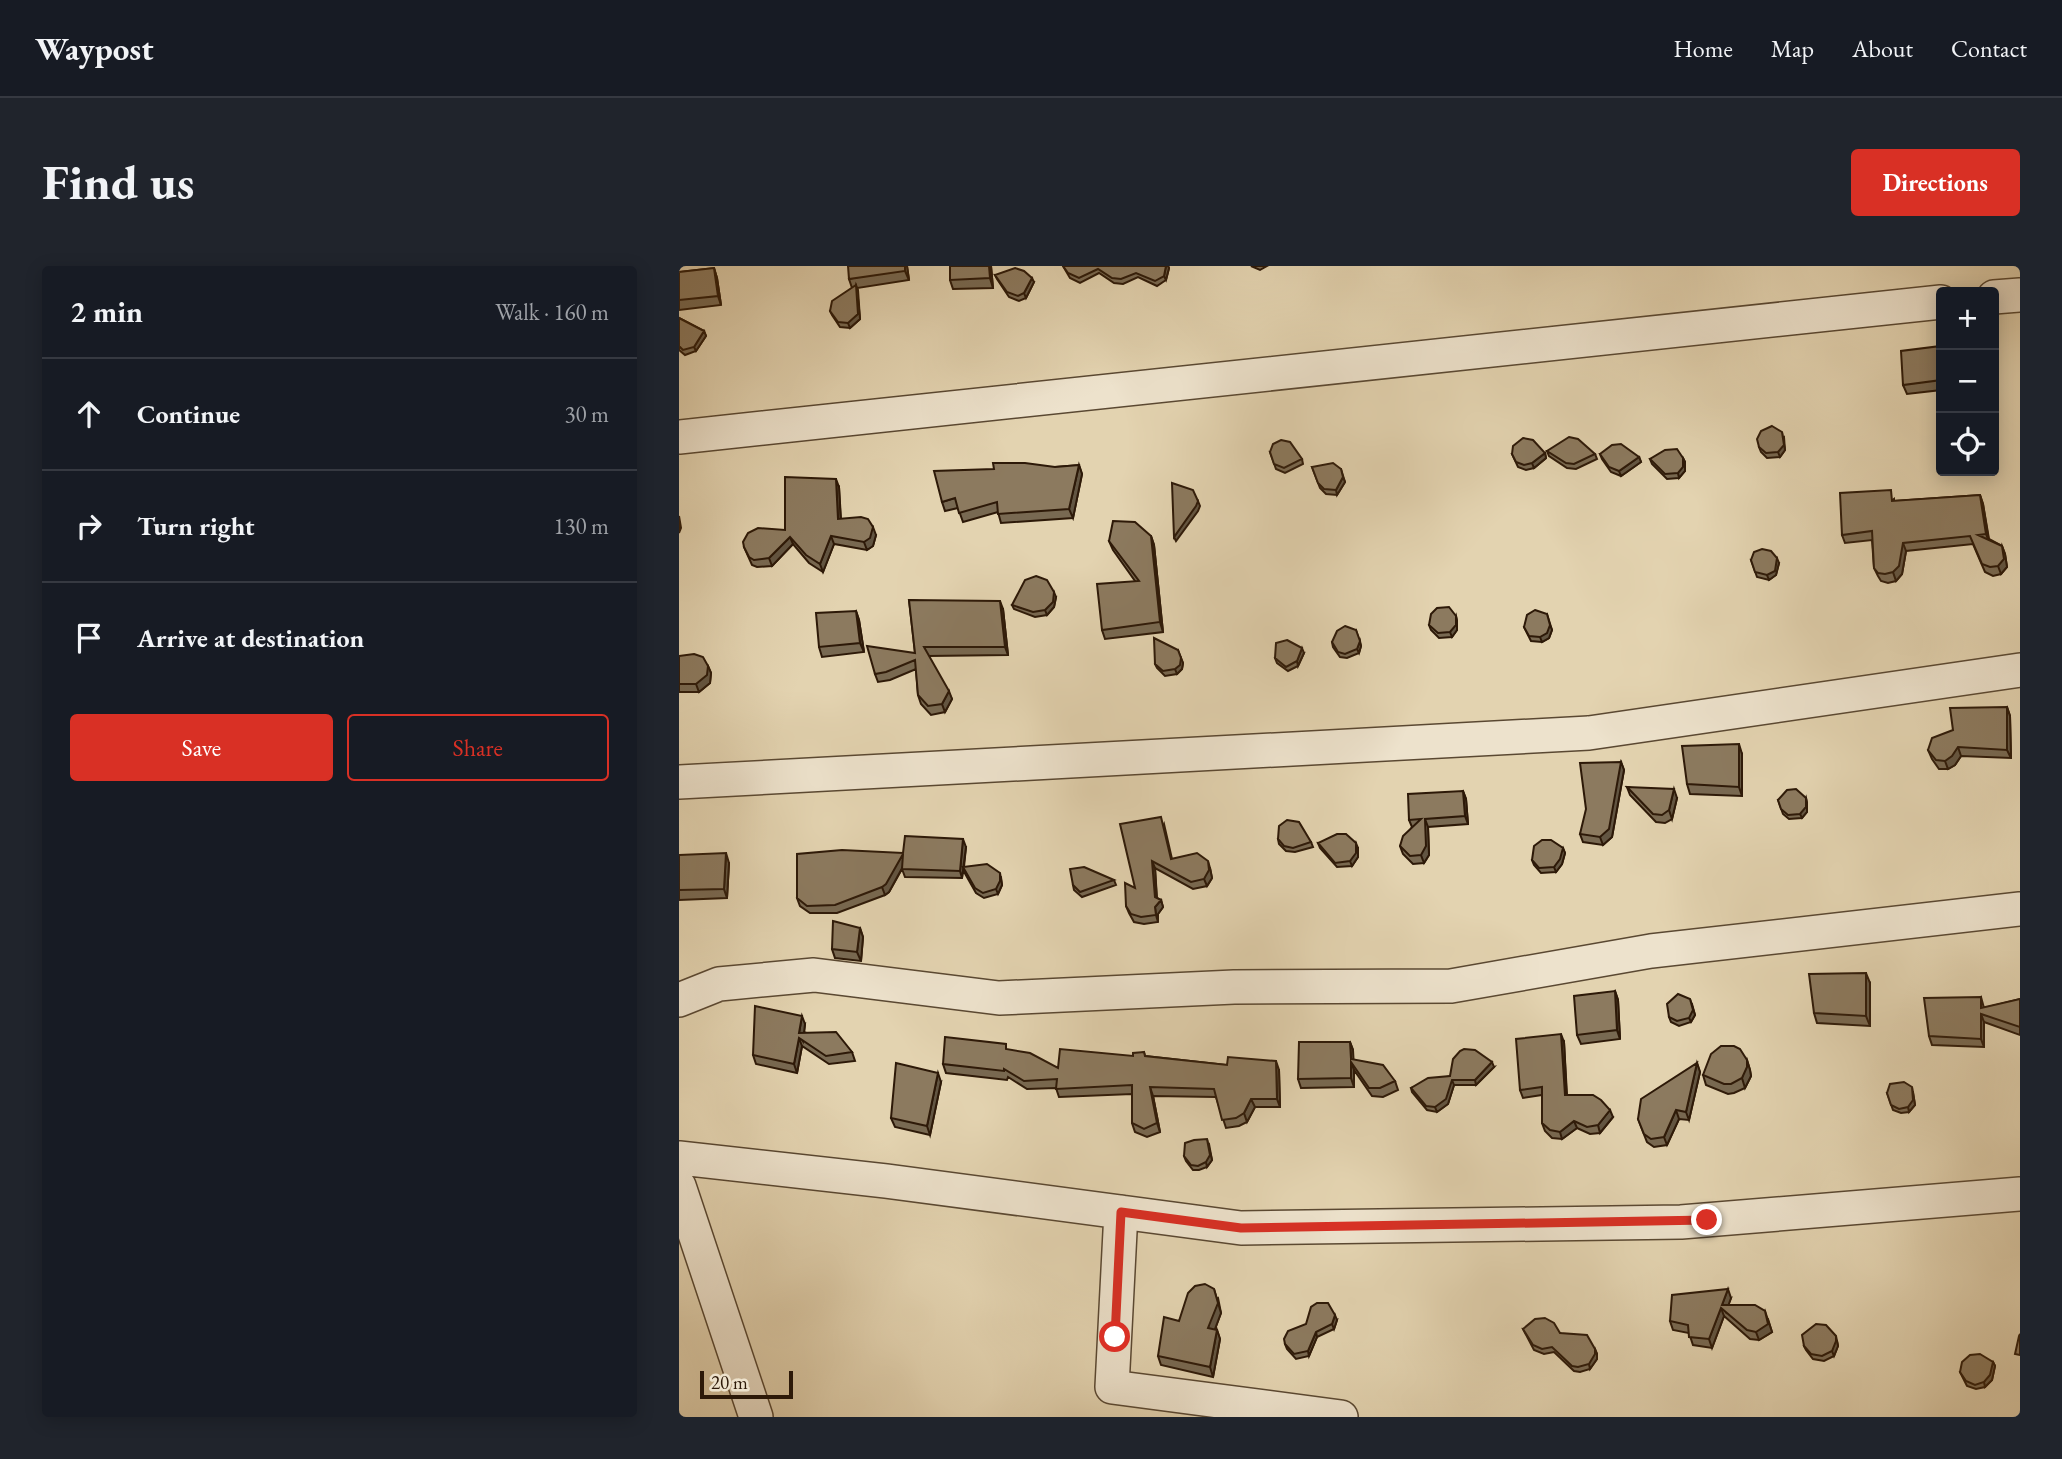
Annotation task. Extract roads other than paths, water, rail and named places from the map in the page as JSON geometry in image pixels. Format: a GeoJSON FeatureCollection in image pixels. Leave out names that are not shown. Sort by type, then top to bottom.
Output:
{"type":"FeatureCollection","features":[{"type":"Feature","properties":{"kind":"street"},"geometry":{"type":"LineString","coordinates":[[1999,297],[2020,295]]}},
{"type":"Feature","properties":{"kind":"street"},"geometry":{"type":"LineString","coordinates":[[679,437],[1936,303]]}},
{"type":"Feature","properties":{"kind":"street"},"geometry":{"type":"LineString","coordinates":[[679,782],[1589,733],[2020,670]]}},
{"type":"Feature","properties":{"kind":"street"},"geometry":{"type":"LineString","coordinates":[[679,1000],[719,984],[814,975],[999,998],[1234,987],[1451,986],[1651,951],[2020,909]]}},
{"type":"Feature","properties":{"kind":"street"},"geometry":{"type":"LineString","coordinates":[[679,1158],[886,1181],[1241,1228],[1681,1222],[2020,1194]]}},
{"type":"Feature","properties":{"kind":"street"},"geometry":{"type":"LineString","coordinates":[[679,1186],[756,1417]]}},
{"type":"Feature","properties":{"kind":"street"},"geometry":{"type":"LineString","coordinates":[[1121,1212],[1112,1387],[1341,1417]]}}]}
